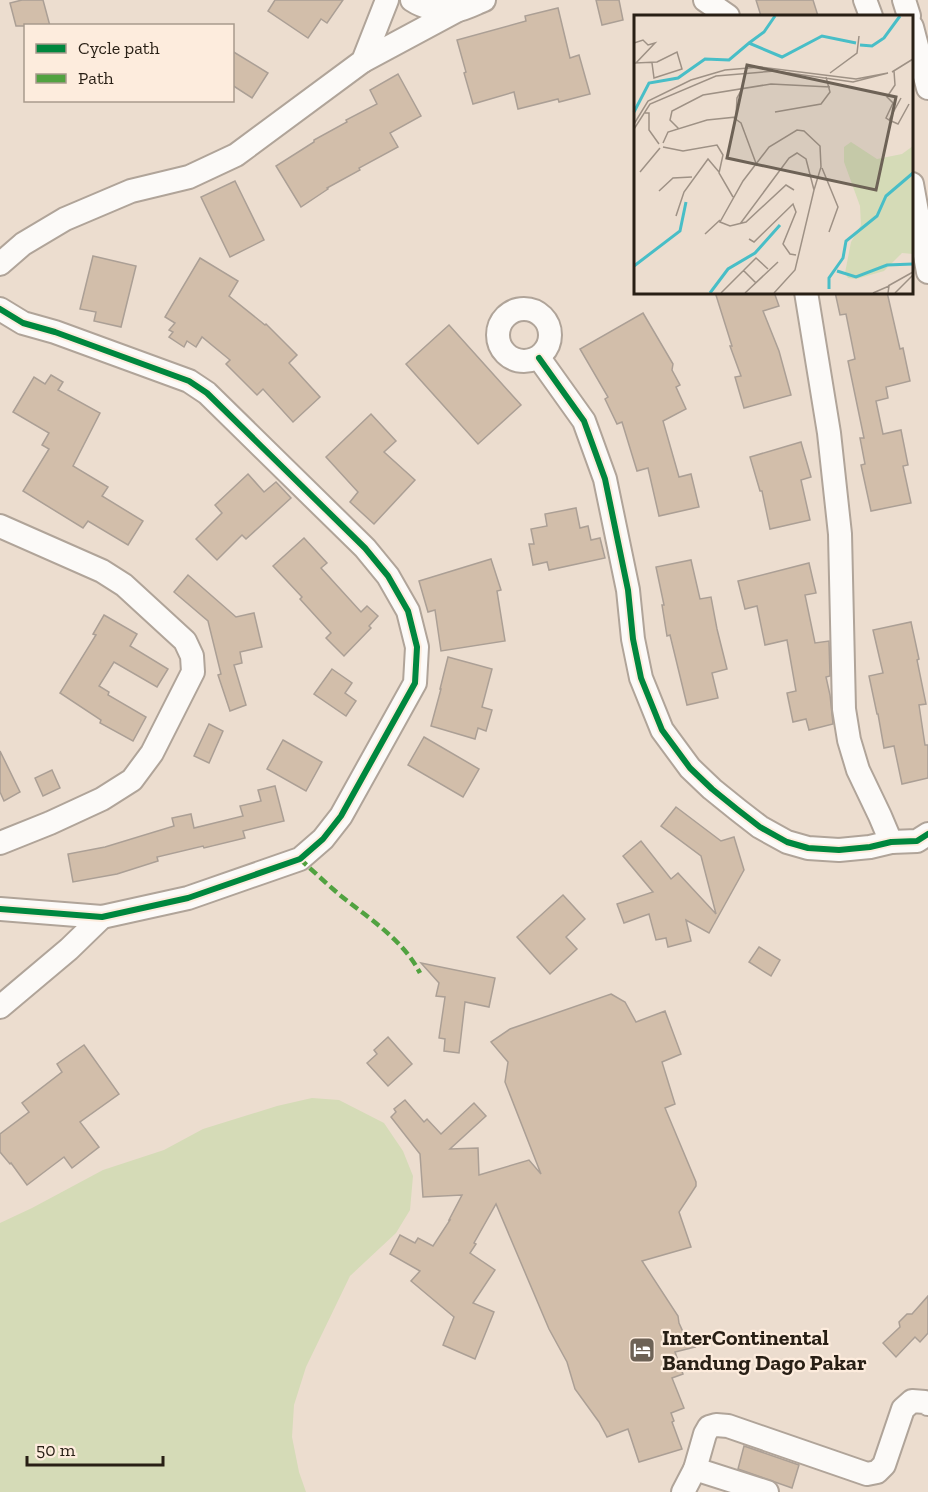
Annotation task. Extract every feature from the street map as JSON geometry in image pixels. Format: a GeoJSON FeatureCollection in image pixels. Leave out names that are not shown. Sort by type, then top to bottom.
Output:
{"type":"FeatureCollection","features":[{"type":"Feature","properties":{"kind":"street"},"geometry":{"type":"LineString","coordinates":[[363,61],[387,0]]}},
{"type":"Feature","properties":{"kind":"street"},"geometry":{"type":"LineString","coordinates":[[412,0],[433,9],[458,10]]}},
{"type":"Feature","properties":{"kind":"street"},"geometry":{"type":"LineString","coordinates":[[0,264],[23,244],[65,219],[131,191],[189,177],[236,155],[363,61],[458,10],[484,0]]}},
{"type":"Feature","properties":{"kind":"street"},"geometry":{"type":"LineString","coordinates":[[705,0],[727,15]]}},
{"type":"Feature","properties":{"kind":"street"},"geometry":{"type":"LineString","coordinates":[[722,0],[728,15]]}},
{"type":"Feature","properties":{"kind":"street"},"geometry":{"type":"LineString","coordinates":[[865,0],[871,15]]}},
{"type":"Feature","properties":{"kind":"street"},"geometry":{"type":"LineString","coordinates":[[904,0],[909,15]]}},
{"type":"Feature","properties":{"kind":"street"},"geometry":{"type":"LineString","coordinates":[[913,31],[928,88]]}},
{"type":"Feature","properties":{"kind":"street"},"geometry":{"type":"LineString","coordinates":[[913,190],[928,272]]}},
{"type":"Feature","properties":{"kind":"street"},"geometry":{"type":"LineString","coordinates":[[806,294],[829,433],[840,534],[844,709],[849,740],[858,770],[891,842]]}},
{"type":"Feature","properties":{"kind":"street"},"geometry":{"type":"LineString","coordinates":[[0,309],[23,323],[55,332],[189,381],[207,393],[364,548],[388,576],[408,611],[417,647],[415,683],[341,816],[323,839],[300,859],[188,898],[102,917],[0,909]]}},
{"type":"Feature","properties":{"kind":"street"},"geometry":{"type":"LineString","coordinates":[[539,358],[584,421],[605,479],[628,590],[633,639],[641,678],[662,730],[690,768],[712,789],[760,827],[787,842],[808,848],[839,850],[891,842],[924,841]]}},
{"type":"Feature","properties":{"kind":"street"},"geometry":{"type":"LineString","coordinates":[[0,526],[102,571],[124,585],[185,640],[192,656],[193,672],[152,753],[132,780],[102,799],[0,843]]}},
{"type":"Feature","properties":{"kind":"street"},"geometry":{"type":"LineString","coordinates":[[0,1008],[69,949],[102,917]]}},
{"type":"Feature","properties":{"kind":"street"},"geometry":{"type":"LineString","coordinates":[[683,1492],[709,1427],[728,1426],[867,1474],[877,1472],[884,1465],[903,1409],[912,1401],[928,1404]]}},
{"type":"Feature","properties":{"kind":"street"},"geometry":{"type":"LineString","coordinates":[[694,1469],[767,1492]]}},
{"type":"Feature","properties":{"kind":"green space"},"geometry":{"type":"Polygon","coordinates":[[[312,1098],[339,1100],[384,1123],[403,1151],[413,1176],[410,1210],[396,1233],[350,1276],[306,1367],[294,1405],[292,1437],[299,1472],[306,1492],[0,1492],[0,1223],[103,1170],[164,1150],[203,1129],[277,1106],[312,1098]]]}},
{"type":"Feature","properties":{"kind":"building"},"geometry":{"type":"Polygon","coordinates":[[[22,0],[43,0],[49,24],[16,26],[10,3],[22,0]]]}},
{"type":"Feature","properties":{"kind":"building"},"geometry":{"type":"Polygon","coordinates":[[[275,0],[343,0],[327,23],[321,19],[308,38],[268,11],[275,0]]]}},
{"type":"Feature","properties":{"kind":"building"},"geometry":{"type":"Polygon","coordinates":[[[596,0],[619,0],[623,20],[602,25],[596,0]]]}},
{"type":"Feature","properties":{"kind":"building"},"geometry":{"type":"Polygon","coordinates":[[[756,0],[813,0],[818,15],[761,15],[756,0]]]}},
{"type":"Feature","properties":{"kind":"building"},"geometry":{"type":"Polygon","coordinates":[[[558,8],[570,58],[579,55],[590,94],[518,109],[514,92],[473,104],[457,40],[526,21],[525,16],[558,8]]]}},
{"type":"Feature","properties":{"kind":"building"},"geometry":{"type":"Polygon","coordinates":[[[234,52],[268,73],[252,98],[234,86],[234,52]]]}},
{"type":"Feature","properties":{"kind":"building"},"geometry":{"type":"Polygon","coordinates":[[[398,74],[421,116],[390,133],[398,147],[359,168],[360,170],[327,188],[301,207],[276,166],[314,140],[347,122],[346,120],[377,104],[370,90],[398,74]]]}},
{"type":"Feature","properties":{"kind":"building"},"geometry":{"type":"Polygon","coordinates":[[[235,181],[264,240],[230,257],[201,197],[235,181]]]}},
{"type":"Feature","properties":{"kind":"building"},"geometry":{"type":"Polygon","coordinates":[[[93,256],[136,266],[121,327],[94,321],[96,312],[80,309],[93,256]]]}},
{"type":"Feature","properties":{"kind":"building"},"geometry":{"type":"Polygon","coordinates":[[[200,258],[238,281],[229,296],[266,324],[297,355],[289,363],[320,397],[293,422],[263,389],[257,395],[226,364],[230,360],[202,337],[196,347],[187,341],[184,347],[169,337],[173,332],[169,330],[175,323],[165,317],[200,258]]]}},
{"type":"Feature","properties":{"kind":"building"},"geometry":{"type":"Polygon","coordinates":[[[716,294],[775,294],[779,306],[763,311],[779,351],[791,395],[744,408],[735,377],[741,376],[730,346],[732,346],[716,294]]]}},
{"type":"Feature","properties":{"kind":"building"},"geometry":{"type":"Polygon","coordinates":[[[835,294],[887,294],[910,381],[886,387],[888,398],[876,401],[883,434],[901,430],[908,465],[903,466],[911,503],[871,511],[861,465],[865,464],[860,438],[864,438],[848,361],[855,359],[846,314],[840,315],[835,294]]]}},
{"type":"Feature","properties":{"kind":"building"},"geometry":{"type":"Polygon","coordinates":[[[643,313],[673,364],[672,370],[680,385],[676,387],[686,409],[663,421],[679,477],[691,474],[699,507],[659,516],[648,468],[637,471],[622,422],[617,424],[605,399],[608,397],[580,349],[643,313]]]}},
{"type":"Feature","properties":{"kind":"building"},"geometry":{"type":"Polygon","coordinates":[[[449,325],[521,405],[478,444],[406,364],[449,325]]]}},
{"type":"Feature","properties":{"kind":"building"},"geometry":{"type":"Polygon","coordinates":[[[51,375],[63,382],[58,390],[100,413],[73,466],[108,487],[102,496],[143,521],[128,545],[88,521],[83,528],[23,491],[49,449],[42,445],[49,433],[13,412],[34,377],[45,384],[51,375]]]}},
{"type":"Feature","properties":{"kind":"building"},"geometry":{"type":"Polygon","coordinates":[[[371,414],[396,441],[384,452],[415,480],[374,524],[350,502],[358,492],[326,457],[371,414]]]}},
{"type":"Feature","properties":{"kind":"building"},"geometry":{"type":"Polygon","coordinates":[[[801,442],[811,477],[801,480],[810,520],[770,529],[762,491],[760,491],[750,457],[801,442]]]}},
{"type":"Feature","properties":{"kind":"building"},"geometry":{"type":"Polygon","coordinates":[[[248,474],[264,492],[276,482],[291,498],[246,539],[242,535],[217,560],[196,539],[222,513],[215,505],[248,474]]]}},
{"type":"Feature","properties":{"kind":"building"},"geometry":{"type":"Polygon","coordinates":[[[576,508],[580,528],[588,526],[591,540],[600,538],[605,558],[549,570],[547,562],[533,565],[529,544],[534,544],[531,529],[547,526],[545,514],[576,508]]]}},
{"type":"Feature","properties":{"kind":"building"},"geometry":{"type":"Polygon","coordinates":[[[304,538],[327,563],[321,568],[361,612],[367,606],[378,616],[369,626],[371,628],[344,656],[326,638],[331,633],[273,566],[304,538]]]}},
{"type":"Feature","properties":{"kind":"building"},"geometry":{"type":"Polygon","coordinates":[[[491,559],[501,590],[497,591],[505,641],[441,651],[435,610],[428,612],[419,581],[491,559]]]}},
{"type":"Feature","properties":{"kind":"building"},"geometry":{"type":"Polygon","coordinates":[[[691,560],[700,599],[711,597],[727,669],[712,673],[718,698],[687,705],[670,635],[667,636],[662,605],[664,605],[656,567],[691,560]]]}},
{"type":"Feature","properties":{"kind":"building"},"geometry":{"type":"Polygon","coordinates":[[[809,563],[816,593],[805,595],[815,643],[829,641],[830,676],[826,677],[833,724],[809,730],[806,719],[793,722],[787,693],[796,691],[787,640],[765,645],[757,606],[745,609],[738,581],[809,563]]]}},
{"type":"Feature","properties":{"kind":"building"},"geometry":{"type":"Polygon","coordinates":[[[188,575],[236,617],[254,613],[262,647],[240,652],[242,663],[234,665],[246,705],[230,711],[218,675],[221,674],[208,621],[174,592],[188,575]]]}},
{"type":"Feature","properties":{"kind":"building"},"geometry":{"type":"Polygon","coordinates":[[[104,615],[137,634],[130,646],[168,669],[157,687],[114,662],[99,686],[109,692],[108,695],[146,717],[133,741],[100,723],[101,720],[60,693],[96,635],[93,634],[104,615]]]}},
{"type":"Feature","properties":{"kind":"building"},"geometry":{"type":"Polygon","coordinates":[[[911,622],[926,704],[919,705],[925,745],[928,745],[928,778],[902,784],[894,746],[884,748],[869,676],[883,673],[873,630],[911,622]]]}},
{"type":"Feature","properties":{"kind":"building"},"geometry":{"type":"Polygon","coordinates":[[[448,657],[492,669],[482,707],[492,710],[486,731],[478,728],[475,739],[431,726],[448,657]]]}},
{"type":"Feature","properties":{"kind":"building"},"geometry":{"type":"Polygon","coordinates":[[[332,669],[352,683],[345,693],[356,701],[346,716],[314,694],[332,669]]]}},
{"type":"Feature","properties":{"kind":"building"},"geometry":{"type":"Polygon","coordinates":[[[209,724],[223,731],[209,763],[194,756],[209,724]]]}},
{"type":"Feature","properties":{"kind":"building"},"geometry":{"type":"Polygon","coordinates":[[[424,737],[479,769],[463,797],[408,765],[424,737]]]}},
{"type":"Feature","properties":{"kind":"building"},"geometry":{"type":"Polygon","coordinates":[[[283,740],[322,762],[306,791],[267,769],[283,740]]]}},
{"type":"Feature","properties":{"kind":"building"},"geometry":{"type":"Polygon","coordinates":[[[0,751],[20,792],[4,801],[0,792],[0,751]]]}},
{"type":"Feature","properties":{"kind":"building"},"geometry":{"type":"Polygon","coordinates":[[[52,770],[60,788],[43,796],[35,778],[52,770]]]}},
{"type":"Feature","properties":{"kind":"building"},"geometry":{"type":"Polygon","coordinates":[[[275,786],[284,821],[243,831],[245,838],[157,857],[158,861],[117,874],[73,882],[68,854],[105,847],[174,826],[172,818],[191,814],[194,828],[243,816],[240,806],[261,801],[258,790],[275,786]]]}},
{"type":"Feature","properties":{"kind":"building"},"geometry":{"type":"Polygon","coordinates":[[[676,807],[721,841],[734,837],[744,870],[709,933],[686,920],[691,941],[668,947],[666,938],[656,940],[649,914],[624,923],[617,904],[653,892],[623,856],[641,841],[671,879],[678,873],[716,914],[701,856],[661,826],[676,807]]]}},
{"type":"Feature","properties":{"kind":"building"},"geometry":{"type":"Polygon","coordinates":[[[563,895],[585,919],[566,937],[577,949],[550,974],[517,937],[563,895]]]}},
{"type":"Feature","properties":{"kind":"building"},"geometry":{"type":"Polygon","coordinates":[[[759,947],[780,960],[771,976],[749,962],[759,947]]]}},
{"type":"Feature","properties":{"kind":"building"},"geometry":{"type":"Polygon","coordinates":[[[421,963],[495,978],[489,1007],[465,1002],[459,1053],[444,1051],[445,1039],[439,1038],[445,997],[436,996],[439,983],[421,963]]]}},
{"type":"Feature","properties":{"kind":"building"},"geometry":{"type":"Polygon","coordinates":[[[611,994],[625,1002],[636,1022],[665,1011],[681,1054],[662,1062],[675,1104],[665,1108],[696,1182],[696,1186],[679,1212],[691,1247],[642,1261],[678,1316],[684,1334],[695,1347],[675,1352],[683,1374],[672,1378],[684,1408],[671,1413],[682,1449],[639,1462],[628,1429],[607,1437],[575,1389],[567,1362],[549,1329],[496,1204],[470,1253],[495,1270],[473,1303],[494,1312],[475,1359],[443,1345],[454,1317],[411,1281],[420,1271],[390,1254],[400,1235],[415,1243],[418,1238],[433,1246],[450,1220],[462,1195],[423,1197],[420,1154],[391,1117],[396,1112],[394,1109],[405,1100],[424,1122],[427,1119],[441,1134],[474,1103],[486,1116],[450,1149],[478,1148],[479,1175],[529,1160],[541,1174],[505,1082],[508,1062],[491,1042],[510,1029],[611,994]]]}},
{"type":"Feature","properties":{"kind":"building"},"geometry":{"type":"Polygon","coordinates":[[[388,1037],[412,1064],[388,1086],[367,1063],[377,1054],[374,1050],[388,1037]]]}},
{"type":"Feature","properties":{"kind":"building"},"geometry":{"type":"Polygon","coordinates":[[[84,1045],[119,1094],[80,1122],[99,1147],[72,1168],[64,1157],[27,1185],[0,1152],[0,1134],[29,1112],[22,1103],[62,1072],[57,1064],[84,1045]]]}},
{"type":"Feature","properties":{"kind":"building"},"geometry":{"type":"Polygon","coordinates":[[[928,1296],[928,1333],[920,1342],[915,1337],[896,1357],[883,1343],[900,1327],[899,1322],[907,1314],[912,1314],[928,1296]]]}},
{"type":"Feature","properties":{"kind":"building"},"geometry":{"type":"Polygon","coordinates":[[[744,1446],[799,1465],[792,1488],[738,1469],[744,1446]]]}},
{"type":"Feature","properties":{"kind":"marked path"},"geometry":{"type":"LineString","coordinates":[[300,859],[395,940],[405,950],[420,973]]}},
{"type":"Feature","properties":{"kind":"cycle path"},"geometry":{"type":"LineString","coordinates":[[0,309],[23,323],[55,332],[189,381],[207,393],[365,548],[388,576],[408,611],[417,647],[415,683],[341,816],[323,839],[300,859],[188,898],[102,917],[0,909]]}},
{"type":"Feature","properties":{"kind":"cycle path"},"geometry":{"type":"LineString","coordinates":[[539,358],[584,421],[605,479],[628,590],[633,639],[641,678],[662,730],[690,768],[712,789],[760,827],[787,842],[808,848],[839,850],[870,847],[891,842],[917,841],[928,834]]}},
{"type":"Feature","properties":{"kind":"place","name":"InterContinental Bandung Dago Pakar"},"geometry":{"type":"Point","coordinates":[642,1350]}}]}
